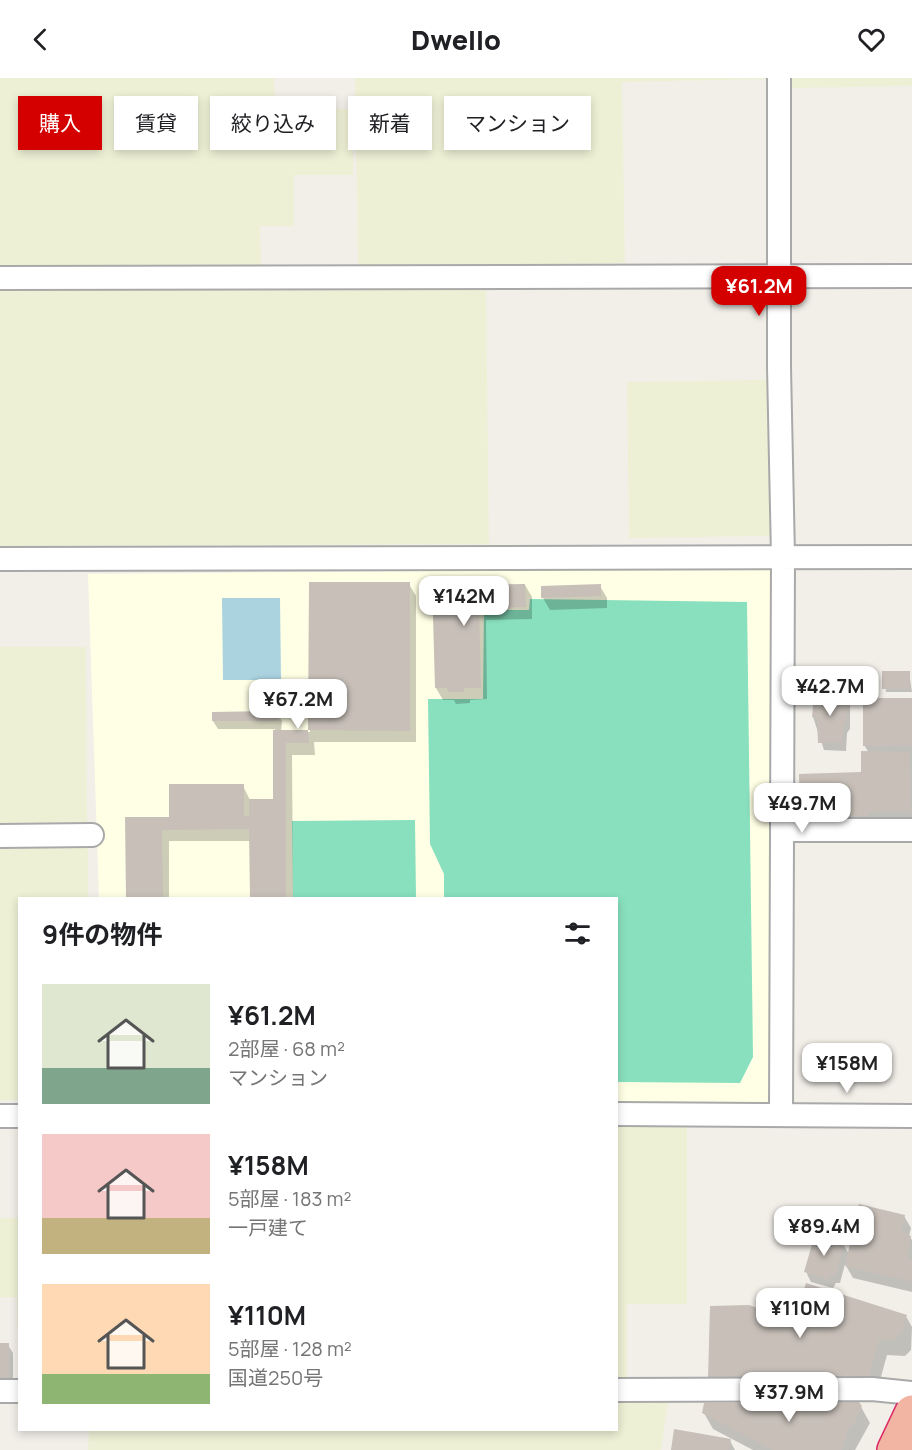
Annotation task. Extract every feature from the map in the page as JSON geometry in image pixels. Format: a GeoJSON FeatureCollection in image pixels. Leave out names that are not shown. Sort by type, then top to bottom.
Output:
{"type":"FeatureCollection","features":[{"type":"Feature","properties":{"kind":"highway"},"geometry":{"type":"LineString","coordinates":[[894,1450],[912,1412]]}},
{"type":"Feature","properties":{"kind":"street"},"geometry":{"type":"LineString","coordinates":[[779,78],[783,556],[781,1113]]}},
{"type":"Feature","properties":{"kind":"street"},"geometry":{"type":"LineString","coordinates":[[0,278],[912,276]]}},
{"type":"Feature","properties":{"kind":"street"},"geometry":{"type":"LineString","coordinates":[[0,560],[912,557]]}},
{"type":"Feature","properties":{"kind":"street"},"geometry":{"type":"LineString","coordinates":[[782,830],[912,830]]}},
{"type":"Feature","properties":{"kind":"street"},"geometry":{"type":"LineString","coordinates":[[0,836],[92,835]]}},
{"type":"Feature","properties":{"kind":"street"},"geometry":{"type":"LineString","coordinates":[[618,1114],[781,1113],[912,1116]]}},
{"type":"Feature","properties":{"kind":"street"},"geometry":{"type":"LineString","coordinates":[[0,1116],[18,1116]]}},
{"type":"Feature","properties":{"kind":"street"},"geometry":{"type":"LineString","coordinates":[[618,1390],[872,1389],[912,1393]]}},
{"type":"Feature","properties":{"kind":"street"},"geometry":{"type":"LineString","coordinates":[[0,1392],[18,1391]]}},
{"type":"Feature","properties":{"kind":"shaded area"},"geometry":{"type":"Polygon","coordinates":[[[0,78],[274,78],[275,96],[210,96],[210,150],[336,150],[336,109],[348,109],[348,150],[353,150],[353,175],[294,175],[294,226],[260,226],[261,268],[0,270],[0,78]]]}},
{"type":"Feature","properties":{"kind":"shaded area"},"geometry":{"type":"Polygon","coordinates":[[[355,78],[768,78],[622,82],[625,263],[358,267],[356,150],[432,150],[432,96],[355,96],[355,78]]]}},
{"type":"Feature","properties":{"kind":"shaded area"},"geometry":{"type":"Polygon","coordinates":[[[790,78],[912,78],[912,86],[790,88],[790,78]]]}},
{"type":"Feature","properties":{"kind":"shaded area"},"geometry":{"type":"Polygon","coordinates":[[[486,285],[489,544],[0,546],[0,289],[486,285]]]}},
{"type":"Feature","properties":{"kind":"shaded area"},"geometry":{"type":"Polygon","coordinates":[[[767,380],[770,536],[629,538],[627,382],[767,380]]]}},
{"type":"Feature","properties":{"kind":"shaded area"},"geometry":{"type":"Polygon","coordinates":[[[771,568],[769,1105],[618,1105],[618,897],[99,897],[88,574],[771,568]]]}},
{"type":"Feature","properties":{"kind":"shaded area"},"geometry":{"type":"Polygon","coordinates":[[[0,647],[86,647],[87,822],[0,823],[0,647]]]}},
{"type":"Feature","properties":{"kind":"shaded area"},"geometry":{"type":"Polygon","coordinates":[[[88,845],[88,897],[18,897],[18,1100],[0,1101],[0,846],[88,845]]]}},
{"type":"Feature","properties":{"kind":"shaded area"},"geometry":{"type":"Polygon","coordinates":[[[618,1126],[687,1126],[687,1304],[627,1304],[627,1381],[618,1381],[618,1126]]]}},
{"type":"Feature","properties":{"kind":"shaded area"},"geometry":{"type":"Polygon","coordinates":[[[0,1218],[18,1218],[18,1338],[17,1297],[0,1297],[0,1218]]]}},
{"type":"Feature","properties":{"kind":"shaded area"},"geometry":{"type":"Polygon","coordinates":[[[618,1402],[668,1403],[661,1450],[88,1450],[89,1431],[618,1431],[618,1402]]]}},
{"type":"Feature","properties":{"kind":"green space"},"geometry":{"type":"Polygon","coordinates":[[[530,599],[747,602],[753,1057],[740,1083],[618,1082],[618,897],[444,897],[444,874],[430,844],[428,699],[483,699],[484,610],[529,610],[530,599]]]}},
{"type":"Feature","properties":{"kind":"green space"},"geometry":{"type":"Polygon","coordinates":[[[415,820],[416,897],[293,897],[292,821],[415,820]]]}},
{"type":"Feature","properties":{"kind":"water"},"geometry":{"type":"Polygon","coordinates":[[[222,598],[280,598],[281,680],[223,680],[222,598]]]}},
{"type":"Feature","properties":{"kind":"building"},"geometry":{"type":"Polygon","coordinates":[[[478,578],[479,585],[525,584],[526,607],[479,608],[481,688],[464,688],[464,692],[448,692],[447,688],[435,688],[432,579],[478,578]]]}},
{"type":"Feature","properties":{"kind":"building"},"geometry":{"type":"Polygon","coordinates":[[[309,582],[410,582],[410,731],[308,730],[309,582]]]}},
{"type":"Feature","properties":{"kind":"building"},"geometry":{"type":"Polygon","coordinates":[[[601,584],[601,596],[541,598],[541,586],[601,584]]]}},
{"type":"Feature","properties":{"kind":"building"},"geometry":{"type":"Polygon","coordinates":[[[882,671],[910,671],[910,689],[882,689],[882,671]]]}},
{"type":"Feature","properties":{"kind":"building"},"geometry":{"type":"Polygon","coordinates":[[[847,694],[847,720],[844,724],[842,743],[818,743],[817,718],[812,717],[814,695],[847,694]]]}},
{"type":"Feature","properties":{"kind":"building"},"geometry":{"type":"Polygon","coordinates":[[[863,698],[912,698],[912,745],[863,746],[863,698]]]}},
{"type":"Feature","properties":{"kind":"building"},"geometry":{"type":"Polygon","coordinates":[[[278,711],[278,721],[212,721],[212,712],[278,711]]]}},
{"type":"Feature","properties":{"kind":"building"},"geometry":{"type":"Polygon","coordinates":[[[273,730],[308,730],[309,743],[286,743],[286,897],[250,897],[249,829],[162,830],[163,897],[126,897],[125,817],[169,817],[169,784],[244,784],[244,816],[249,816],[249,799],[273,799],[273,730]]]}},
{"type":"Feature","properties":{"kind":"building"},"geometry":{"type":"Polygon","coordinates":[[[861,751],[909,752],[911,811],[869,812],[868,816],[800,817],[799,774],[861,772],[861,751]]]}},
{"type":"Feature","properties":{"kind":"building"},"geometry":{"type":"Polygon","coordinates":[[[859,1204],[905,1215],[901,1231],[911,1236],[907,1256],[912,1260],[912,1282],[845,1266],[859,1204]]]}},
{"type":"Feature","properties":{"kind":"building"},"geometry":{"type":"Polygon","coordinates":[[[815,1234],[844,1243],[836,1275],[831,1275],[828,1280],[804,1272],[815,1234]]]}},
{"type":"Feature","properties":{"kind":"building"},"geometry":{"type":"Polygon","coordinates":[[[806,1283],[907,1315],[902,1334],[898,1335],[896,1340],[879,1340],[868,1379],[713,1381],[708,1378],[710,1306],[749,1305],[791,1320],[795,1319],[806,1283]]]}},
{"type":"Feature","properties":{"kind":"building"},"geometry":{"type":"Polygon","coordinates":[[[0,1343],[9,1343],[9,1377],[0,1377],[0,1343]]]}},
{"type":"Feature","properties":{"kind":"building"},"geometry":{"type":"Polygon","coordinates":[[[859,1402],[862,1406],[854,1424],[850,1426],[841,1450],[772,1450],[702,1413],[704,1403],[859,1402]]]}},
{"type":"Feature","properties":{"kind":"building"},"geometry":{"type":"Polygon","coordinates":[[[674,1429],[731,1439],[729,1450],[671,1450],[674,1429]]]}}]}
